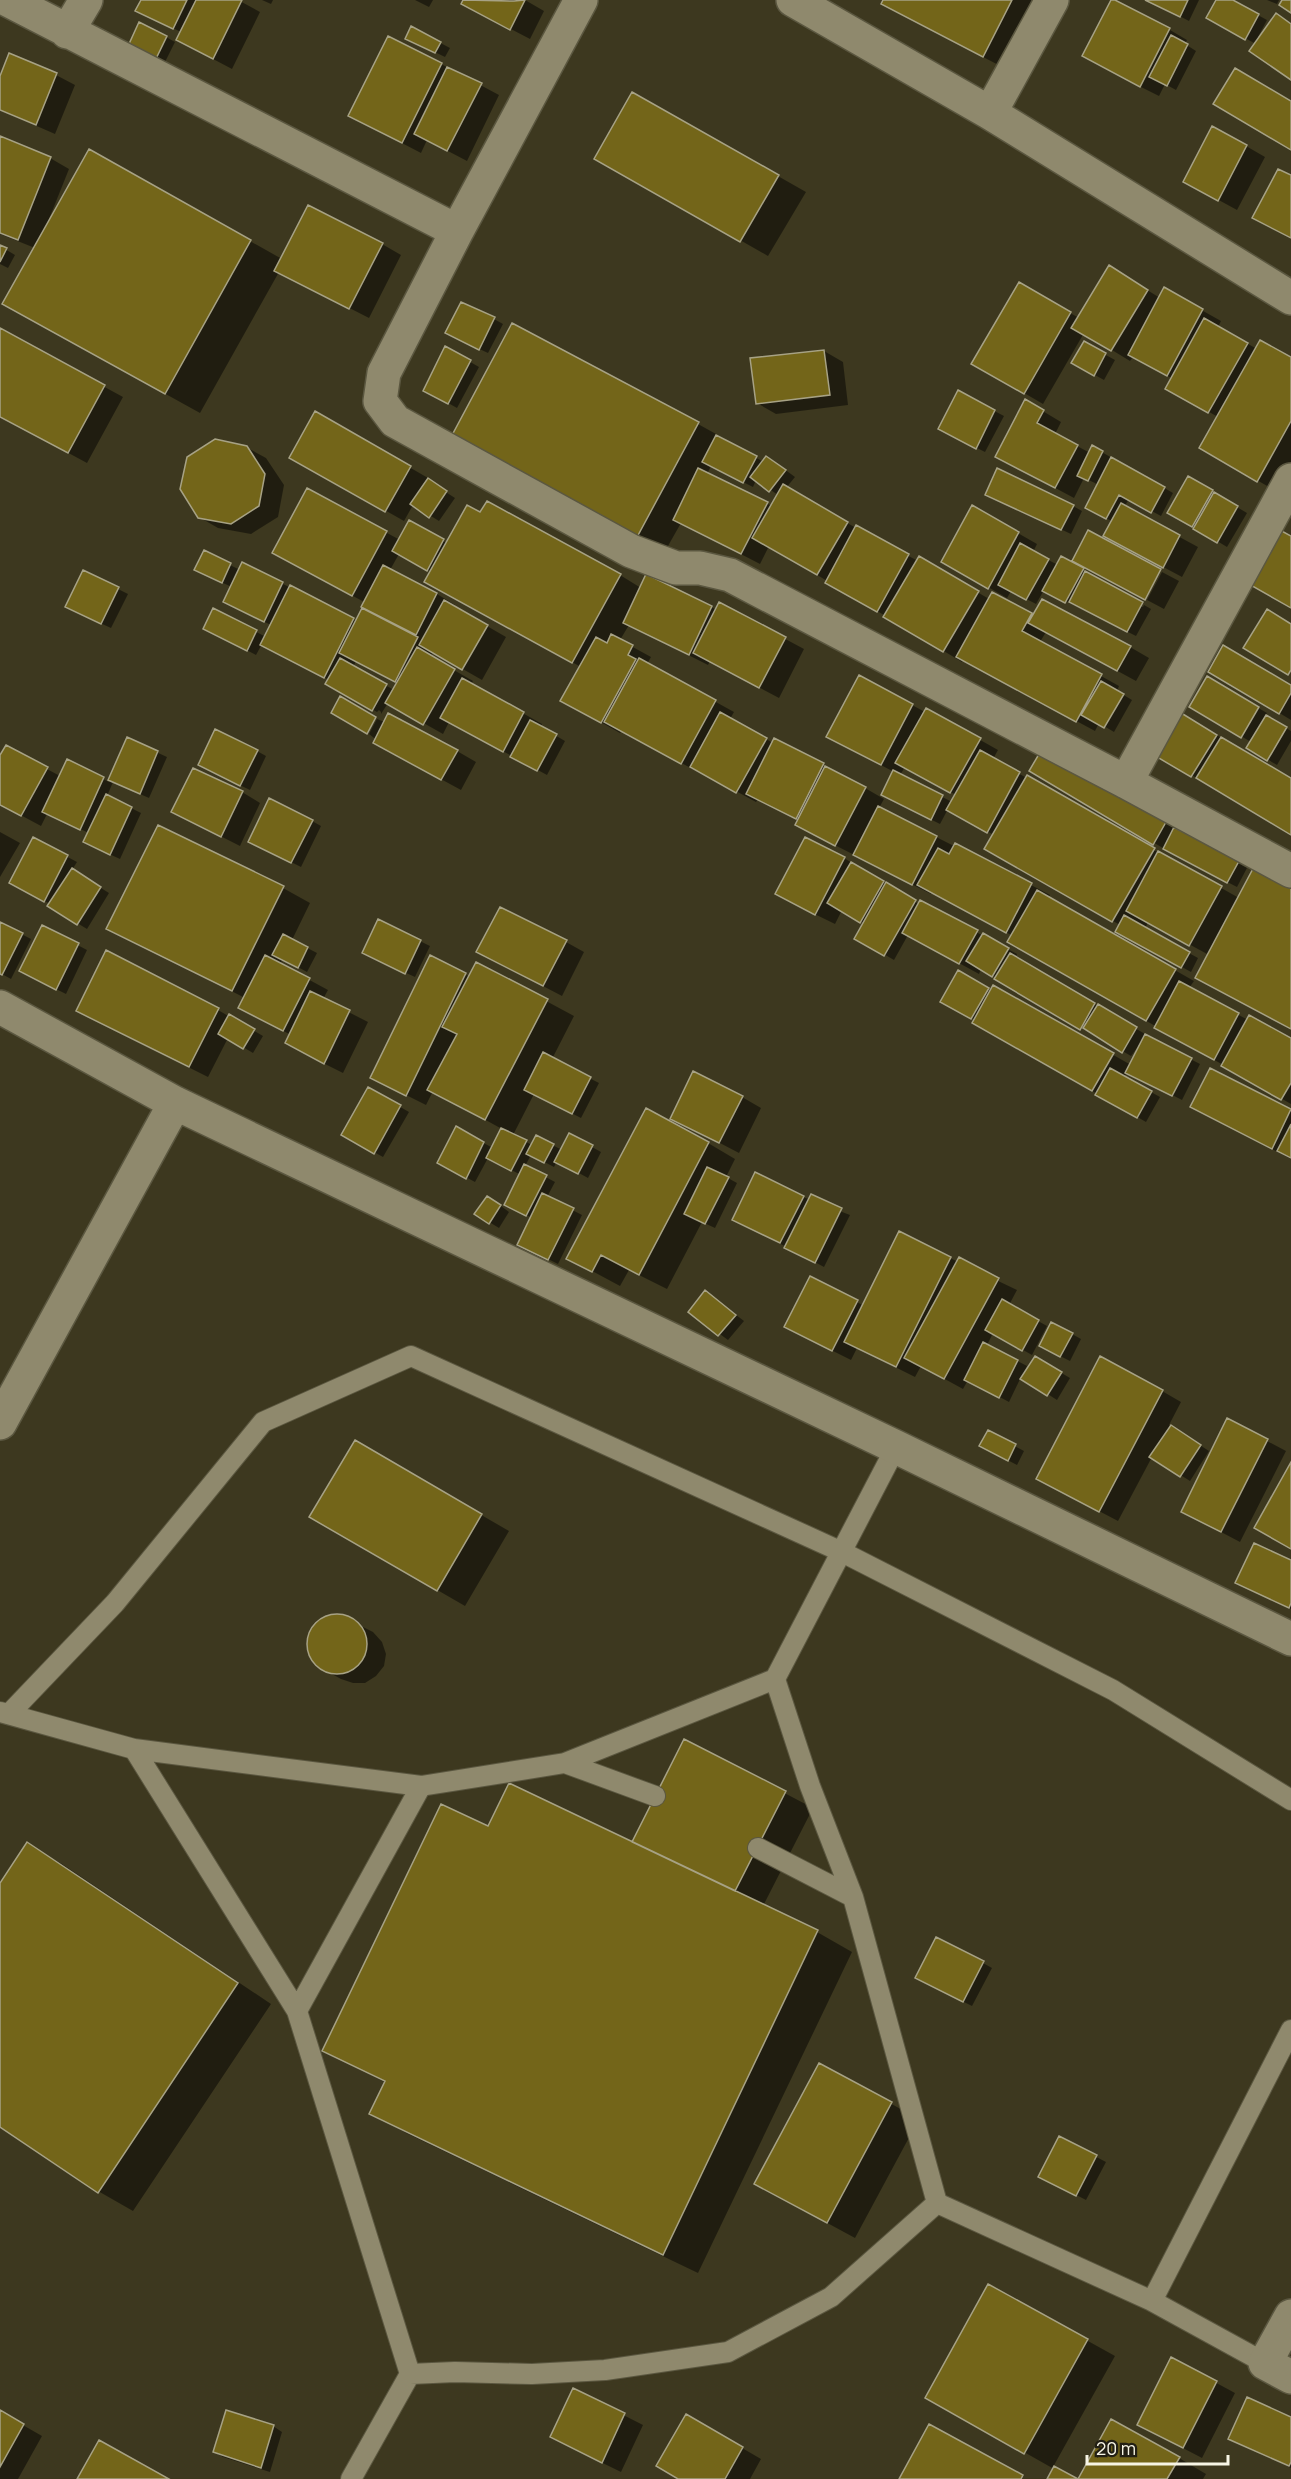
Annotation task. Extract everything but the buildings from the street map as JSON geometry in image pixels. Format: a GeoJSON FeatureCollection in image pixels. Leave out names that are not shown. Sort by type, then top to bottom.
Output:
{"type":"FeatureCollection","features":[{"type":"Feature","properties":{"kind":"street"},"geometry":{"type":"LineString","coordinates":[[8,0],[457,231]]}},
{"type":"Feature","properties":{"kind":"street"},"geometry":{"type":"LineString","coordinates":[[67,32],[86,0]]}},
{"type":"Feature","properties":{"kind":"street"},"geometry":{"type":"LineString","coordinates":[[582,0],[457,231],[384,373],[380,401],[395,421],[631,551],[676,568],[700,568],[730,575],[1126,782],[1291,872]]}},
{"type":"Feature","properties":{"kind":"street"},"geometry":{"type":"LineString","coordinates":[[793,0],[990,113],[1291,298]]}},
{"type":"Feature","properties":{"kind":"street"},"geometry":{"type":"LineString","coordinates":[[990,113],[1052,0]]}},
{"type":"Feature","properties":{"kind":"street"},"geometry":{"type":"LineString","coordinates":[[1126,782],[1283,515],[1291,480]]}},
{"type":"Feature","properties":{"kind":"street"},"geometry":{"type":"LineString","coordinates":[[0,1007],[175,1103],[896,1447],[1291,1639]]}},
{"type":"Feature","properties":{"kind":"street"},"geometry":{"type":"LineString","coordinates":[[0,1423],[175,1103]]}},
{"type":"Feature","properties":{"kind":"street"},"geometry":{"type":"LineString","coordinates":[[1278,2370],[1291,2316]]}},
{"type":"Feature","properties":{"kind":"lane"},"geometry":{"type":"LineString","coordinates":[[896,1447],[842,1552],[775,1679],[565,1763],[421,1786],[134,1749],[4,1713],[115,1603],[263,1422],[411,1356],[842,1552],[1113,1690],[1291,1800]]}},
{"type":"Feature","properties":{"kind":"lane"},"geometry":{"type":"LineString","coordinates":[[775,1679],[810,1786],[853,1897],[937,2203]]}},
{"type":"Feature","properties":{"kind":"lane"},"geometry":{"type":"LineString","coordinates":[[134,1749],[297,2011],[410,2374],[351,2479]]}},
{"type":"Feature","properties":{"kind":"lane"},"geometry":{"type":"LineString","coordinates":[[565,1763],[655,1796]]}},
{"type":"Feature","properties":{"kind":"lane"},"geometry":{"type":"LineString","coordinates":[[297,2011],[421,1786]]}},
{"type":"Feature","properties":{"kind":"lane"},"geometry":{"type":"LineString","coordinates":[[758,1848],[853,1897]]}},
{"type":"Feature","properties":{"kind":"lane"},"geometry":{"type":"LineString","coordinates":[[1152,2301],[1291,2030]]}},
{"type":"Feature","properties":{"kind":"lane"},"geometry":{"type":"LineString","coordinates":[[937,2203],[1152,2301],[1278,2370]]}},
{"type":"Feature","properties":{"kind":"lane"},"geometry":{"type":"LineString","coordinates":[[410,2374],[455,2372],[532,2374],[594,2370],[728,2352],[831,2297],[937,2203]]}}]}
